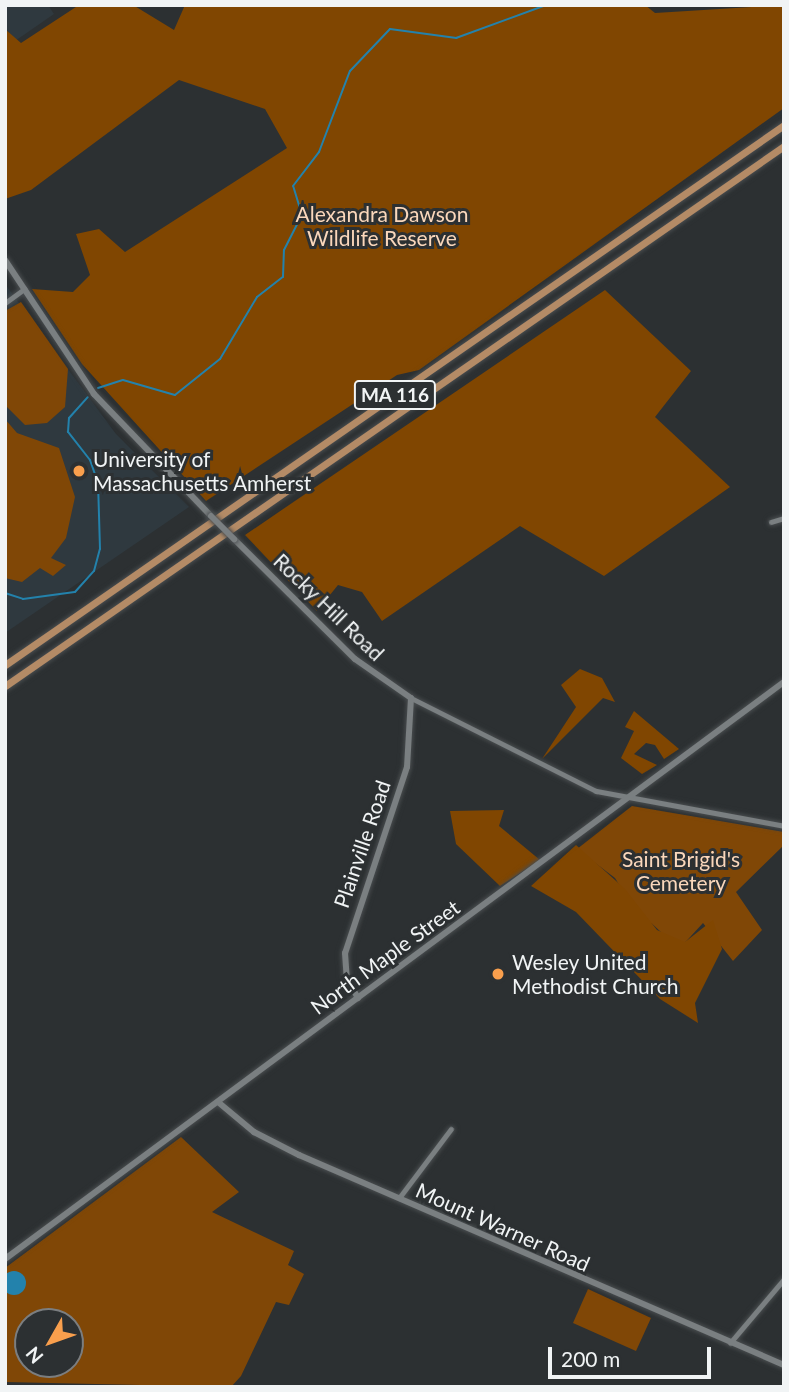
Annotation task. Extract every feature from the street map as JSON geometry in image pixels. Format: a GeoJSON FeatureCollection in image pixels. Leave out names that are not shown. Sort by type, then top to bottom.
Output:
{"type":"FeatureCollection","features":[{"type":"Feature","properties":{"kind":"main road","name":"MA 116"},"geometry":{"type":"LineString","coordinates":[[5,665],[784,125]]}},
{"type":"Feature","properties":{"kind":"main road","name":"MA 116"},"geometry":{"type":"LineString","coordinates":[[5,686],[784,146]]}},
{"type":"Feature","properties":{"kind":"main road","name":"Rocky Hill Road"},"geometry":{"type":"LineString","coordinates":[[5,260],[105,407],[355,659],[411,698]]}},
{"type":"Feature","properties":{"kind":"main road","name":"North Maple Street"},"geometry":{"type":"LineString","coordinates":[[5,1259],[784,682]]}},
{"type":"Feature","properties":{"kind":"main road","name":"Plainville Road"},"geometry":{"type":"LineString","coordinates":[[358,998],[347,979],[345,953],[407,767],[411,698]]}},
{"type":"Feature","properties":{"kind":"main road","name":"Mount Warner Road"},"geometry":{"type":"LineString","coordinates":[[218,1102],[269,1141],[784,1365]]}},
{"type":"Feature","properties":{"kind":"street"},"geometry":{"type":"LineString","coordinates":[[5,303],[24,289]]}},
{"type":"Feature","properties":{"kind":"street"},"geometry":{"type":"LineString","coordinates":[[771,522],[784,518]]}},
{"type":"Feature","properties":{"kind":"street","name":"Rocky Hill Road"},"geometry":{"type":"LineString","coordinates":[[411,698],[556,772],[626,798],[784,826]]}},
{"type":"Feature","properties":{"kind":"street"},"geometry":{"type":"LineString","coordinates":[[398,1199],[452,1129]]}},
{"type":"Feature","properties":{"kind":"street"},"geometry":{"type":"LineString","coordinates":[[730,1343],[784,1279]]}},
{"type":"Feature","properties":{"kind":"shaded area"},"geometry":{"type":"Polygon","coordinates":[[[5,5],[48,5],[54,14],[15,41],[5,27],[5,5]]]}},
{"type":"Feature","properties":{"kind":"shaded area","name":"University of Massachusetts Amherst"},"geometry":{"type":"Polygon","coordinates":[[[5,284],[116,434],[189,507],[5,633],[5,284]]]}},
{"type":"Feature","properties":{"kind":"green space","name":"Alexandra Dawson Wildlife Reserve"},"geometry":{"type":"Polygon","coordinates":[[[79,5],[133,5],[174,30],[185,5],[645,5],[655,13],[784,5],[784,108],[419,370],[397,375],[206,501],[82,364],[32,289],[73,292],[90,275],[76,234],[99,229],[125,252],[287,148],[265,109],[179,80],[31,190],[5,199],[5,29],[21,43],[79,5]]]}},
{"type":"Feature","properties":{"kind":"green space"},"geometry":{"type":"Polygon","coordinates":[[[605,290],[691,371],[655,417],[730,487],[604,576],[520,526],[382,621],[362,592],[338,585],[317,611],[245,535],[605,290]]]}},
{"type":"Feature","properties":{"kind":"green space"},"geometry":{"type":"Polygon","coordinates":[[[21,302],[68,369],[65,407],[47,423],[25,425],[5,405],[5,311],[21,302]]]}},
{"type":"Feature","properties":{"kind":"green space"},"geometry":{"type":"Polygon","coordinates":[[[5,419],[17,433],[59,448],[75,497],[66,538],[51,558],[66,565],[53,576],[40,568],[22,582],[5,578],[5,419]]]}},
{"type":"Feature","properties":{"kind":"green space"},"geometry":{"type":"Polygon","coordinates":[[[580,669],[602,678],[615,702],[603,698],[542,759],[576,707],[561,685],[580,669]]]}},
{"type":"Feature","properties":{"kind":"green space"},"geometry":{"type":"Polygon","coordinates":[[[634,711],[679,749],[664,759],[655,745],[646,743],[634,754],[657,765],[642,774],[621,758],[634,731],[625,727],[634,711]]]}},
{"type":"Feature","properties":{"kind":"green space","name":"Saint Brigid's Cemetery"},"geometry":{"type":"Polygon","coordinates":[[[632,806],[784,832],[784,845],[736,892],[762,930],[733,961],[703,923],[679,949],[631,904],[615,878],[577,849],[632,806]]]}},
{"type":"Feature","properties":{"kind":"green space"},"geometry":{"type":"Polygon","coordinates":[[[504,810],[499,826],[540,860],[500,886],[456,844],[450,811],[504,810]]]}},
{"type":"Feature","properties":{"kind":"green space"},"geometry":{"type":"Polygon","coordinates":[[[576,845],[625,889],[657,930],[685,942],[713,920],[722,949],[695,1003],[698,1023],[660,999],[576,912],[531,886],[576,845]]]}},
{"type":"Feature","properties":{"kind":"green space"},"geometry":{"type":"Polygon","coordinates":[[[181,1137],[239,1192],[212,1212],[294,1251],[288,1265],[304,1274],[289,1305],[276,1302],[241,1376],[231,1387],[5,1382],[5,1268],[181,1137]]]}},
{"type":"Feature","properties":{"kind":"green space"},"geometry":{"type":"Polygon","coordinates":[[[588,1289],[651,1318],[636,1351],[573,1323],[588,1289]]]}},
{"type":"Feature","properties":{"kind":"water"},"geometry":{"type":"Polygon","coordinates":[[[14,1271],[25,1278],[26,1283],[19,1294],[14,1295],[3,1288],[2,1283],[9,1272],[14,1271]]]}},
{"type":"Feature","properties":{"kind":"waterway"},"geometry":{"type":"LineString","coordinates":[[98,388],[123,380],[175,395],[220,359],[257,297],[283,277],[284,250],[302,215],[293,186],[319,152],[350,71],[390,29],[456,38],[546,5]]}},
{"type":"Feature","properties":{"kind":"waterway"},"geometry":{"type":"LineString","coordinates":[[5,593],[23,599],[75,592],[94,571],[100,549],[98,483],[90,460],[68,432],[69,418],[88,397]]}},
{"type":"Feature","properties":{"kind":"place","name":"University of Massachusetts Amherst"},"geometry":{"type":"Point","coordinates":[79,471]}},
{"type":"Feature","properties":{"kind":"place","name":"Wesley United Methodist Church"},"geometry":{"type":"Point","coordinates":[498,974]}}]}
